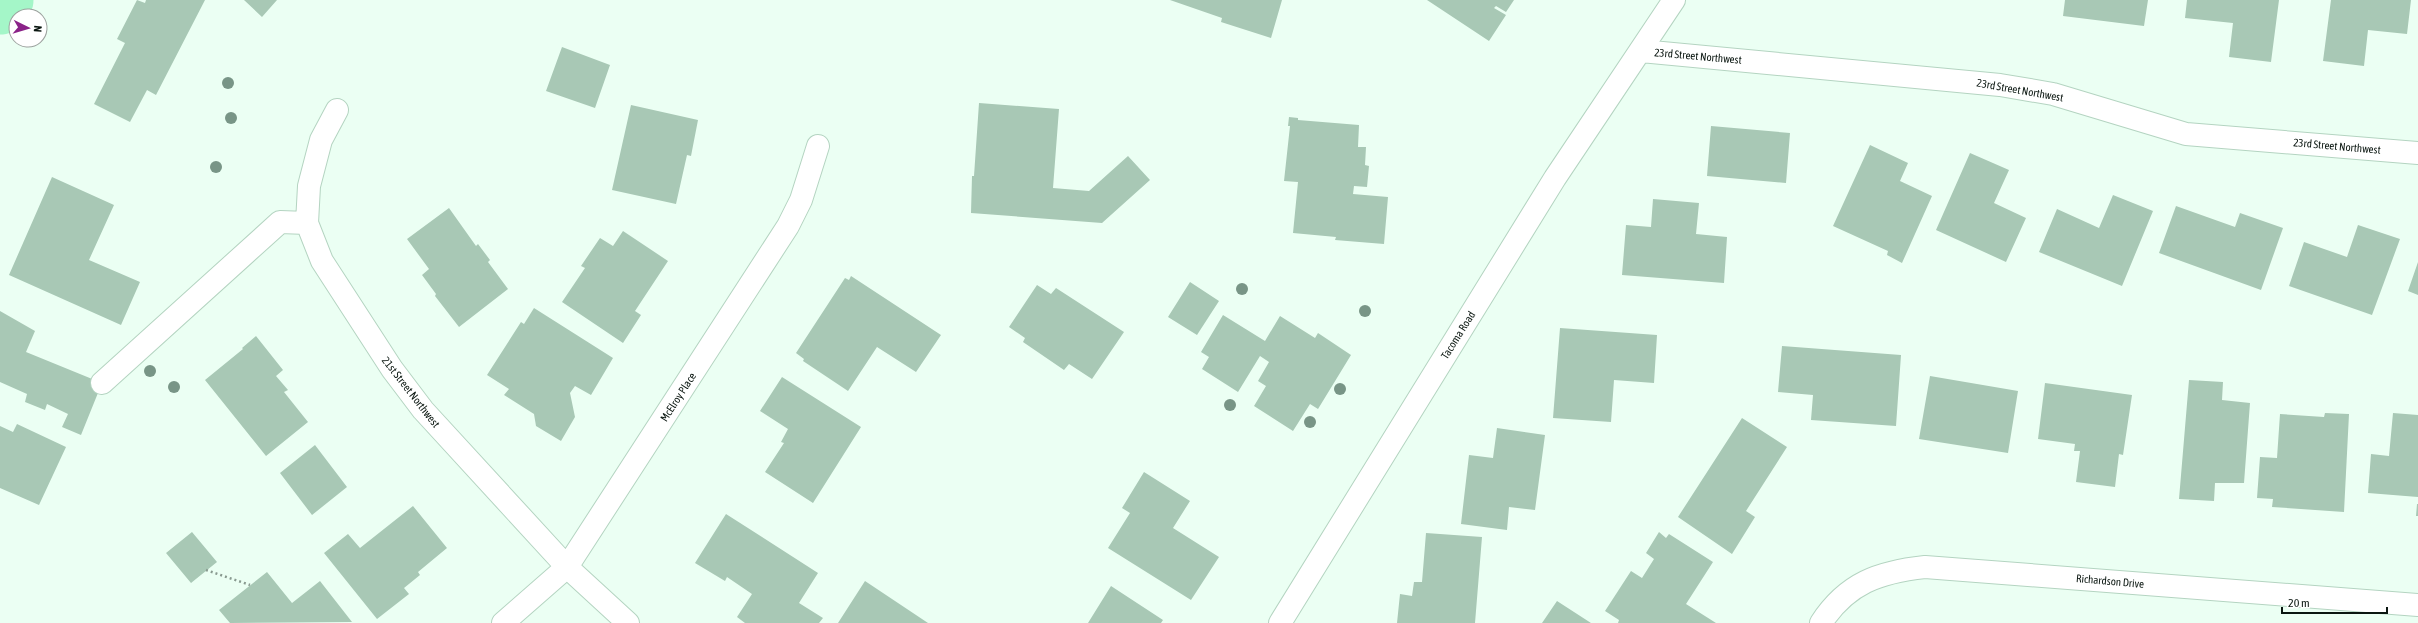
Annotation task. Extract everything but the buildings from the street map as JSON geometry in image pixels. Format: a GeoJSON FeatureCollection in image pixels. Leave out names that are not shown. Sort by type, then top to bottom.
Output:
{"type":"FeatureCollection","features":[{"type":"Feature","properties":{"kind":"street","name":"Tacoma Road"},"geometry":{"type":"LineString","coordinates":[[1280,623],[1556,178],[1674,0]]}},
{"type":"Feature","properties":{"kind":"street","name":"23rd Street Northwest"},"geometry":{"type":"LineString","coordinates":[[1641,51],[2000,85],[2053,94],[2186,134],[2418,153]]}},
{"type":"Feature","properties":{"kind":"street","name":"21st Street Northwest"},"geometry":{"type":"LineString","coordinates":[[337,110],[321,140],[310,186],[307,223],[322,261],[392,370],[424,410],[568,567],[628,623]]}},
{"type":"Feature","properties":{"kind":"street","name":"McElroy Place"},"geometry":{"type":"LineString","coordinates":[[503,623],[568,567],[788,226],[802,200],[812,173],[818,146]]}},
{"type":"Feature","properties":{"kind":"street"},"geometry":{"type":"LineString","coordinates":[[102,384],[280,222],[307,223]]}},
{"type":"Feature","properties":{"kind":"street","name":"Richardson Drive"},"geometry":{"type":"LineString","coordinates":[[1821,623],[1830,608],[1844,594],[1862,583],[1894,571],[1925,567],[1958,568],[2418,605]]}},
{"type":"Feature","properties":{"kind":"path"},"geometry":{"type":"LineString","coordinates":[[206,570],[250,585]]}}]}
